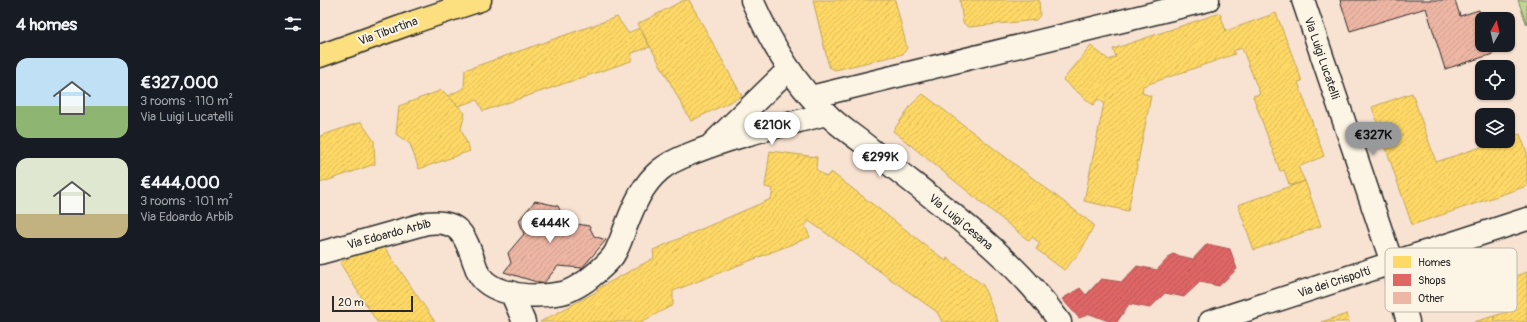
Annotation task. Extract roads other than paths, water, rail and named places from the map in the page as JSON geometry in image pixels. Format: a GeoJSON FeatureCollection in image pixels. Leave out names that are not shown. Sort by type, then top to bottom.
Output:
{"type":"FeatureCollection","features":[{"type":"Feature","properties":{"kind":"main road","name":"Via Tiburtina"},"geometry":{"type":"LineString","coordinates":[[320,56],[480,0]]}},
{"type":"Feature","properties":{"kind":"street","name":"Via Luigi Cesana"},"geometry":{"type":"LineString","coordinates":[[752,0],[769,35],[789,69],[826,114],[983,240],[1013,267],[1047,303],[1060,322]]}},
{"type":"Feature","properties":{"kind":"street"},"geometry":{"type":"LineString","coordinates":[[811,97],[1208,0]]}},
{"type":"Feature","properties":{"kind":"street","name":"Via Luigi Lucatelli"},"geometry":{"type":"LineString","coordinates":[[1303,0],[1387,248]]}},
{"type":"Feature","properties":{"kind":"street","name":"Via Edoardo Arbib"},"geometry":{"type":"LineString","coordinates":[[709,146],[789,69]]}},
{"type":"Feature","properties":{"kind":"street","name":"Via Edoardo Arbib"},"geometry":{"type":"LineString","coordinates":[[320,253],[438,221],[448,223],[456,227],[466,239],[479,275],[482,279],[494,287],[518,295],[534,296],[562,293],[574,289],[590,278],[613,256],[638,199],[650,180],[661,169],[677,160],[709,146],[826,114]]}},
{"type":"Feature","properties":{"kind":"street","name":"Via dei Crispolti"},"geometry":{"type":"LineString","coordinates":[[1439,248],[1527,220]]}},
{"type":"Feature","properties":{"kind":"street","name":"Via dei Crispolti"},"geometry":{"type":"LineString","coordinates":[[1210,322],[1385,265]]}},
{"type":"Feature","properties":{"kind":"street"},"geometry":{"type":"LineString","coordinates":[[511,292],[524,322]]}},
{"type":"Feature","properties":{"kind":"street","name":"Via Luigi Lucatelli"},"geometry":{"type":"LineString","coordinates":[[1405,312],[1408,322]]}}]}
